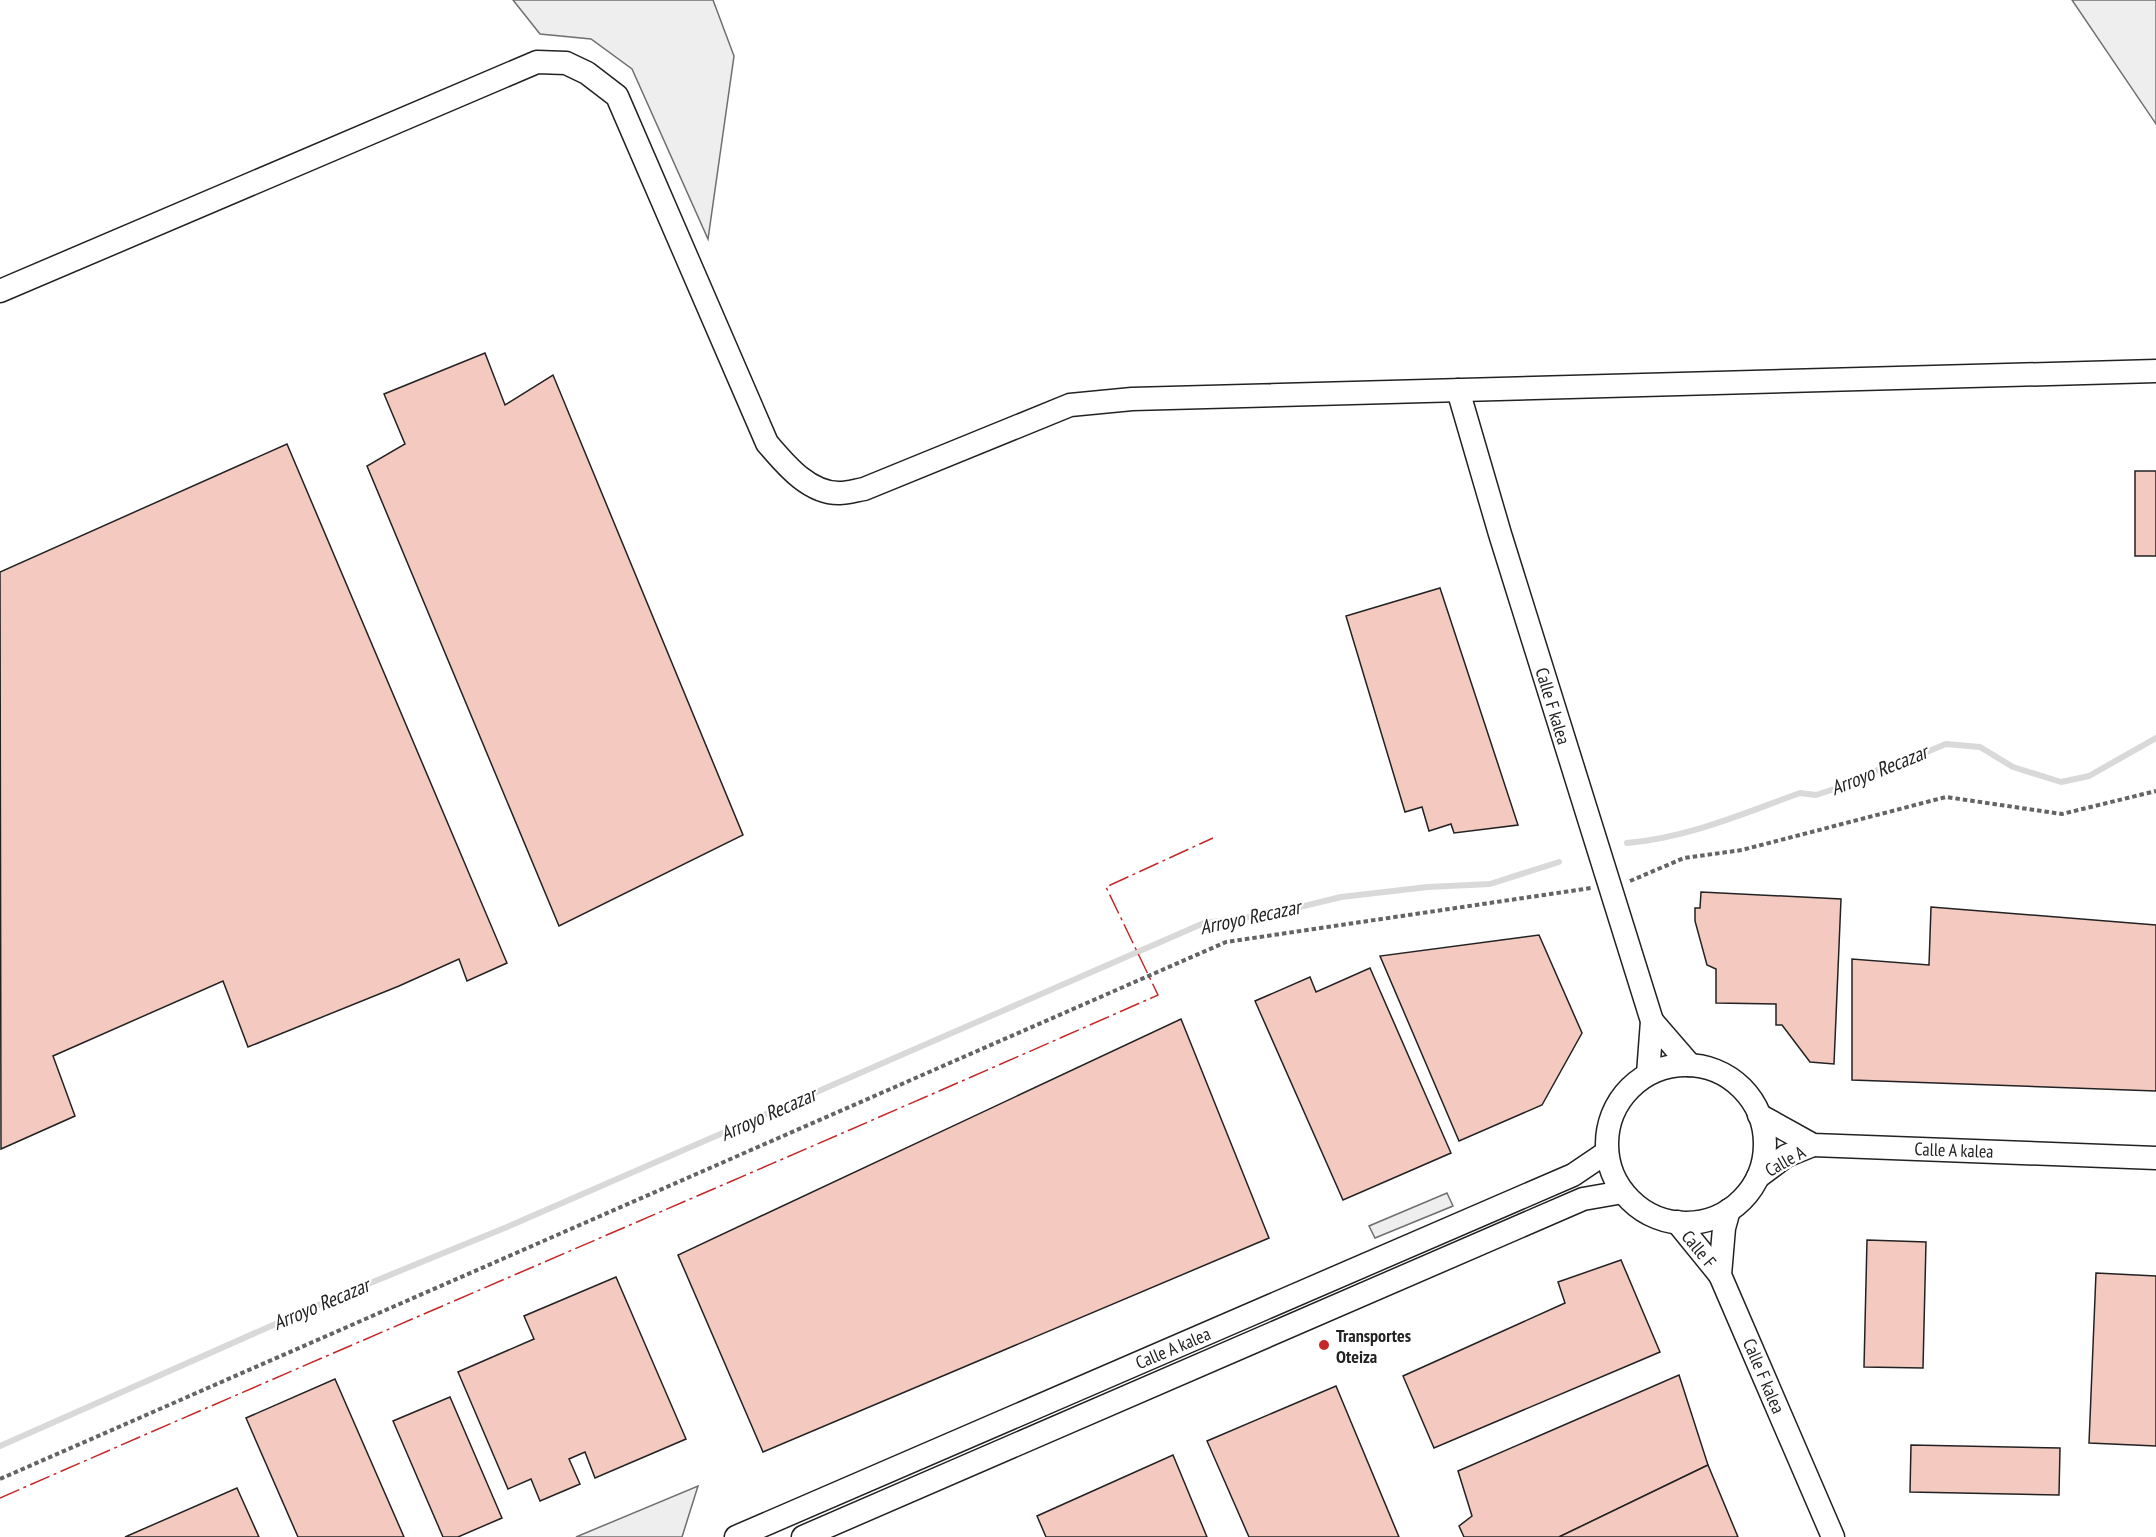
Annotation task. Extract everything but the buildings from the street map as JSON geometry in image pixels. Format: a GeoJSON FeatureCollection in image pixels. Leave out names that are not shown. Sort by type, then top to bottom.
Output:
{"type":"FeatureCollection","features":[{"type":"Feature","properties":{"kind":"street"},"geometry":{"type":"LineString","coordinates":[[0,291],[537,62],[566,63],[587,73],[617,96],[767,443],[790,471],[814,486],[838,493],[864,489],[1070,405],[1138,398],[2156,371]]}},
{"type":"Feature","properties":{"kind":"street","name":"Calle F kalea"},"geometry":{"type":"LineString","coordinates":[[1458,390],[1500,534],[1652,1021],[1648,1074]]}},
{"type":"Feature","properties":{"kind":"street","name":"Calle F kalea"},"geometry":{"type":"LineString","coordinates":[[1652,1021],[1690,1065]]}},
{"type":"Feature","properties":{"kind":"street"},"geometry":{"type":"LineString","coordinates":[[1690,1065],[1708,1068],[1724,1075],[1751,1099],[1760,1115],[1764,1136],[1764,1157],[1758,1177],[1750,1190],[1729,1210],[1704,1221],[1677,1222],[1656,1217],[1638,1207],[1623,1192],[1615,1179],[1607,1152],[1607,1133],[1620,1099],[1633,1084],[1648,1074],[1669,1066],[1690,1065]]}},
{"type":"Feature","properties":{"kind":"street","name":"Calle A kalea"},"geometry":{"type":"LineString","coordinates":[[1760,1115],[1813,1145],[2156,1158]]}},
{"type":"Feature","properties":{"kind":"street","name":"Calle A"},"geometry":{"type":"LineString","coordinates":[[1758,1177],[1786,1156],[1813,1145]]}},
{"type":"Feature","properties":{"kind":"street","name":"Calle A kalea"},"geometry":{"type":"LineString","coordinates":[[736,1537],[761,1532],[1574,1175],[1607,1152]]}},
{"type":"Feature","properties":{"kind":"street","name":"Calle A kalea"},"geometry":{"type":"LineString","coordinates":[[803,1537],[1583,1200],[1623,1192]]}},
{"type":"Feature","properties":{"kind":"street","name":"Calle F kalea"},"geometry":{"type":"LineString","coordinates":[[1729,1210],[1724,1228],[1720,1275],[1833,1537]]}},
{"type":"Feature","properties":{"kind":"street","name":"Calle F"},"geometry":{"type":"LineString","coordinates":[[1677,1222],[1720,1275]]}},
{"type":"Feature","properties":{"kind":"path"},"geometry":{"type":"LineString","coordinates":[[0,1479],[1226,942],[1586,890],[1608,882],[1628,882],[1684,858],[1742,850],[1946,797],[2062,814],[2156,791]]}},
{"type":"Feature","properties":{"kind":"shaded area"},"geometry":{"type":"Polygon","coordinates":[[[513,0],[713,0],[734,56],[708,239],[632,69],[591,39],[540,34],[513,0]]]}},
{"type":"Feature","properties":{"kind":"shaded area"},"geometry":{"type":"Polygon","coordinates":[[[2072,0],[2156,0],[2156,124],[2072,0]]]}},
{"type":"Feature","properties":{"kind":"shaded area"},"geometry":{"type":"Polygon","coordinates":[[[1447,1193],[1453,1206],[1375,1238],[1369,1226],[1447,1193]]]}},
{"type":"Feature","properties":{"kind":"shaded area"},"geometry":{"type":"Polygon","coordinates":[[[698,1486],[682,1537],[576,1537],[698,1486]]]}},
{"type":"Feature","properties":{"kind":"waterway","name":"Arroyo Recazar"},"geometry":{"type":"LineString","coordinates":[[1627,843],[1694,830],[1800,793],[1816,795],[1859,781],[1884,766],[1946,744],[1980,747],[2013,767],[2061,782],[2089,776],[2156,738]]}},
{"type":"Feature","properties":{"kind":"waterway","name":"Arroyo Recazar"},"geometry":{"type":"LineString","coordinates":[[0,1446],[341,1295],[507,1227],[1204,923],[1267,915],[1341,897],[1428,887],[1490,884],[1559,862]]}},
{"type":"Feature","properties":{"kind":"power"},"geometry":{"type":"LineString","coordinates":[[0,1498],[1158,995],[1106,887],[1213,838]]}},
{"type":"Feature","properties":{"kind":"place","name":"Transportes Oteiza"},"geometry":{"type":"Point","coordinates":[1324,1345]}}]}
